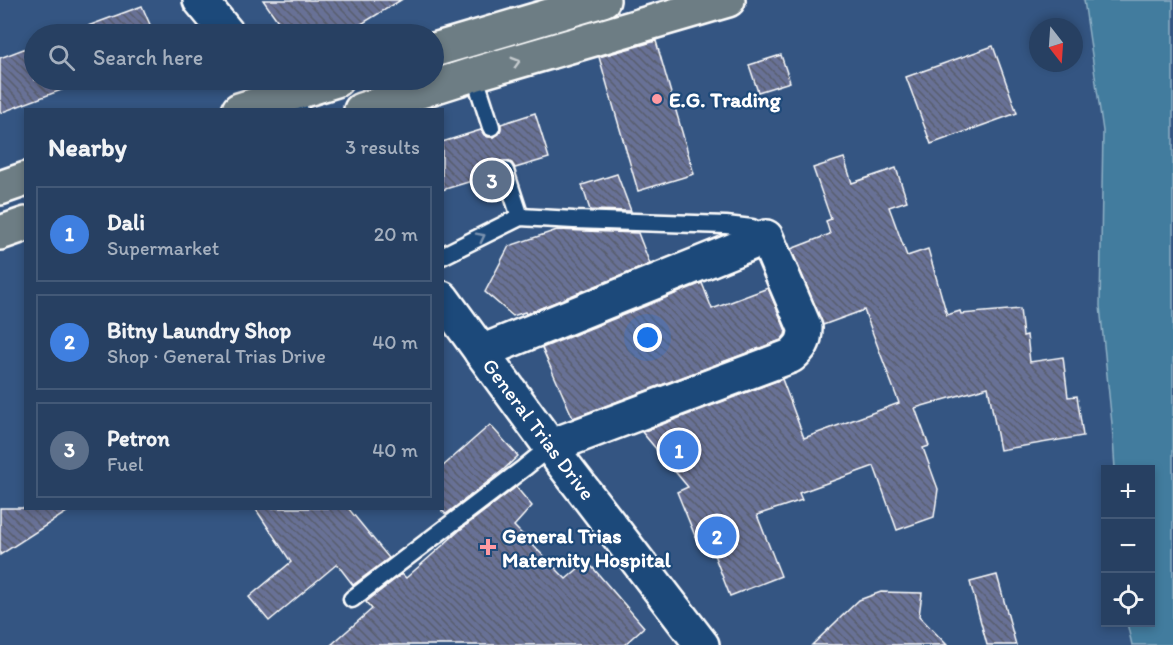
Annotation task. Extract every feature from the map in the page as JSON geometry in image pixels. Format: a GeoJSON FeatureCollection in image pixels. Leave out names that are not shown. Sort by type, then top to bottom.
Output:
{"type":"FeatureCollection","features":[{"type":"Feature","properties":{"kind":"main road"},"geometry":{"type":"LineString","coordinates":[[444,47],[603,0]]}},
{"type":"Feature","properties":{"kind":"main road"},"geometry":{"type":"LineString","coordinates":[[444,84],[728,0]]}},
{"type":"Feature","properties":{"kind":"main road"},"geometry":{"type":"LineString","coordinates":[[244,108],[298,90]]}},
{"type":"Feature","properties":{"kind":"main road"},"geometry":{"type":"LineString","coordinates":[[367,108],[424,90]]}},
{"type":"Feature","properties":{"kind":"main road"},"geometry":{"type":"LineString","coordinates":[[0,188],[24,180]]}},
{"type":"Feature","properties":{"kind":"main road"},"geometry":{"type":"LineString","coordinates":[[0,233],[24,225]]}},
{"type":"Feature","properties":{"kind":"street"},"geometry":{"type":"LineString","coordinates":[[200,0],[220,24]]}},
{"type":"Feature","properties":{"kind":"street"},"geometry":{"type":"LineString","coordinates":[[481,352],[766,237],[804,328],[803,344],[798,350],[791,356],[550,446]]}},
{"type":"Feature","properties":{"kind":"street","name":"General Trias Drive"},"geometry":{"type":"LineString","coordinates":[[444,301],[550,446],[702,645]]}},
{"type":"Feature","properties":{"kind":"lane"},"geometry":{"type":"LineString","coordinates":[[474,74],[491,127]]}},
{"type":"Feature","properties":{"kind":"lane"},"geometry":{"type":"LineString","coordinates":[[505,171],[520,217]]}},
{"type":"Feature","properties":{"kind":"lane"},"geometry":{"type":"LineString","coordinates":[[444,255],[520,217],[726,225],[752,228],[766,237]]}},
{"type":"Feature","properties":{"kind":"lane"},"geometry":{"type":"LineString","coordinates":[[352,599],[550,446]]}},
{"type":"Feature","properties":{"kind":"water"},"geometry":{"type":"Polygon","coordinates":[[[1084,0],[1173,0],[1173,645],[1132,645],[1128,627],[1155,627],[1155,465],[1115,465],[1100,306],[1103,131],[1084,0]]]}},
{"type":"Feature","properties":{"kind":"building"},"geometry":{"type":"Polygon","coordinates":[[[263,0],[401,0],[361,24],[280,24],[263,0]]]}},
{"type":"Feature","properties":{"kind":"building"},"geometry":{"type":"Polygon","coordinates":[[[142,6],[150,24],[93,24],[142,6]]]}},
{"type":"Feature","properties":{"kind":"building"},"geometry":{"type":"Polygon","coordinates":[[[656,41],[694,174],[638,191],[599,57],[656,41]]]}},
{"type":"Feature","properties":{"kind":"building"},"geometry":{"type":"Polygon","coordinates":[[[993,46],[1017,113],[931,144],[906,77],[993,46]]]}},
{"type":"Feature","properties":{"kind":"building"},"geometry":{"type":"Polygon","coordinates":[[[24,49],[24,90],[61,90],[0,113],[0,58],[24,49]]]}},
{"type":"Feature","properties":{"kind":"building"},"geometry":{"type":"Polygon","coordinates":[[[781,55],[790,82],[758,92],[749,65],[781,55]]]}},
{"type":"Feature","properties":{"kind":"building"},"geometry":{"type":"Polygon","coordinates":[[[535,113],[549,158],[515,168],[512,163],[502,161],[497,164],[495,174],[444,189],[444,141],[481,130],[484,135],[494,137],[499,134],[501,124],[535,113]]]}},
{"type":"Feature","properties":{"kind":"building"},"geometry":{"type":"Polygon","coordinates":[[[844,158],[852,183],[896,168],[907,201],[889,207],[907,256],[928,249],[947,315],[960,311],[961,314],[1020,309],[1023,336],[1027,335],[1030,362],[1063,357],[1068,397],[1077,396],[1083,436],[1000,450],[988,387],[915,408],[929,446],[923,448],[938,489],[934,517],[897,530],[874,466],[799,493],[802,500],[757,515],[781,576],[730,596],[708,539],[698,543],[677,492],[688,487],[642,432],[782,379],[804,438],[899,403],[864,310],[823,325],[791,249],[830,234],[826,221],[831,219],[813,168],[844,158]]]}},
{"type":"Feature","properties":{"kind":"building"},"geometry":{"type":"Polygon","coordinates":[[[617,174],[631,211],[590,210],[582,185],[617,174]]]}},
{"type":"Feature","properties":{"kind":"building"},"geometry":{"type":"Polygon","coordinates":[[[557,230],[638,233],[650,264],[526,314],[525,312],[513,316],[485,292],[509,246],[557,230]]]}},
{"type":"Feature","properties":{"kind":"building"},"geometry":{"type":"Polygon","coordinates":[[[702,283],[712,309],[768,288],[786,331],[785,335],[781,340],[573,418],[542,348],[702,283]]]}},
{"type":"Feature","properties":{"kind":"building"},"geometry":{"type":"Polygon","coordinates":[[[490,425],[518,456],[446,514],[442,511],[444,510],[444,465],[490,425]]]}},
{"type":"Feature","properties":{"kind":"building","name":"General Trias Maternity Hospital"},"geometry":{"type":"Polygon","coordinates":[[[516,487],[532,506],[514,526],[566,579],[587,561],[644,627],[624,645],[331,645],[372,609],[366,602],[402,574],[406,578],[460,530],[516,487]]]}},
{"type":"Feature","properties":{"kind":"building"},"geometry":{"type":"Polygon","coordinates":[[[0,508],[70,510],[0,555],[0,508]]]}},
{"type":"Feature","properties":{"kind":"building"},"geometry":{"type":"Polygon","coordinates":[[[256,510],[350,510],[389,558],[353,585],[337,564],[269,621],[249,597],[291,562],[256,510]]]}},
{"type":"Feature","properties":{"kind":"building"},"geometry":{"type":"Polygon","coordinates":[[[997,575],[1016,645],[987,645],[970,582],[997,575]]]}},
{"type":"Feature","properties":{"kind":"building"},"geometry":{"type":"Polygon","coordinates":[[[881,592],[922,593],[919,616],[947,645],[812,645],[859,600],[881,592]]]}},
{"type":"Feature","properties":{"kind":"place","name":"E.G. Trading"},"geometry":{"type":"Point","coordinates":[657,99]}},
{"type":"Feature","properties":{"kind":"place","name":"Petron"},"geometry":{"type":"Point","coordinates":[492,180]}},
{"type":"Feature","properties":{"kind":"place","name":"Dali"},"geometry":{"type":"Point","coordinates":[679,450]}},
{"type":"Feature","properties":{"kind":"place","name":"Bitny Laundry Shop"},"geometry":{"type":"Point","coordinates":[717,536]}},
{"type":"Feature","properties":{"kind":"place","name":"General Trias Maternity Hospital"},"geometry":{"type":"Point","coordinates":[488,547]}}]}
